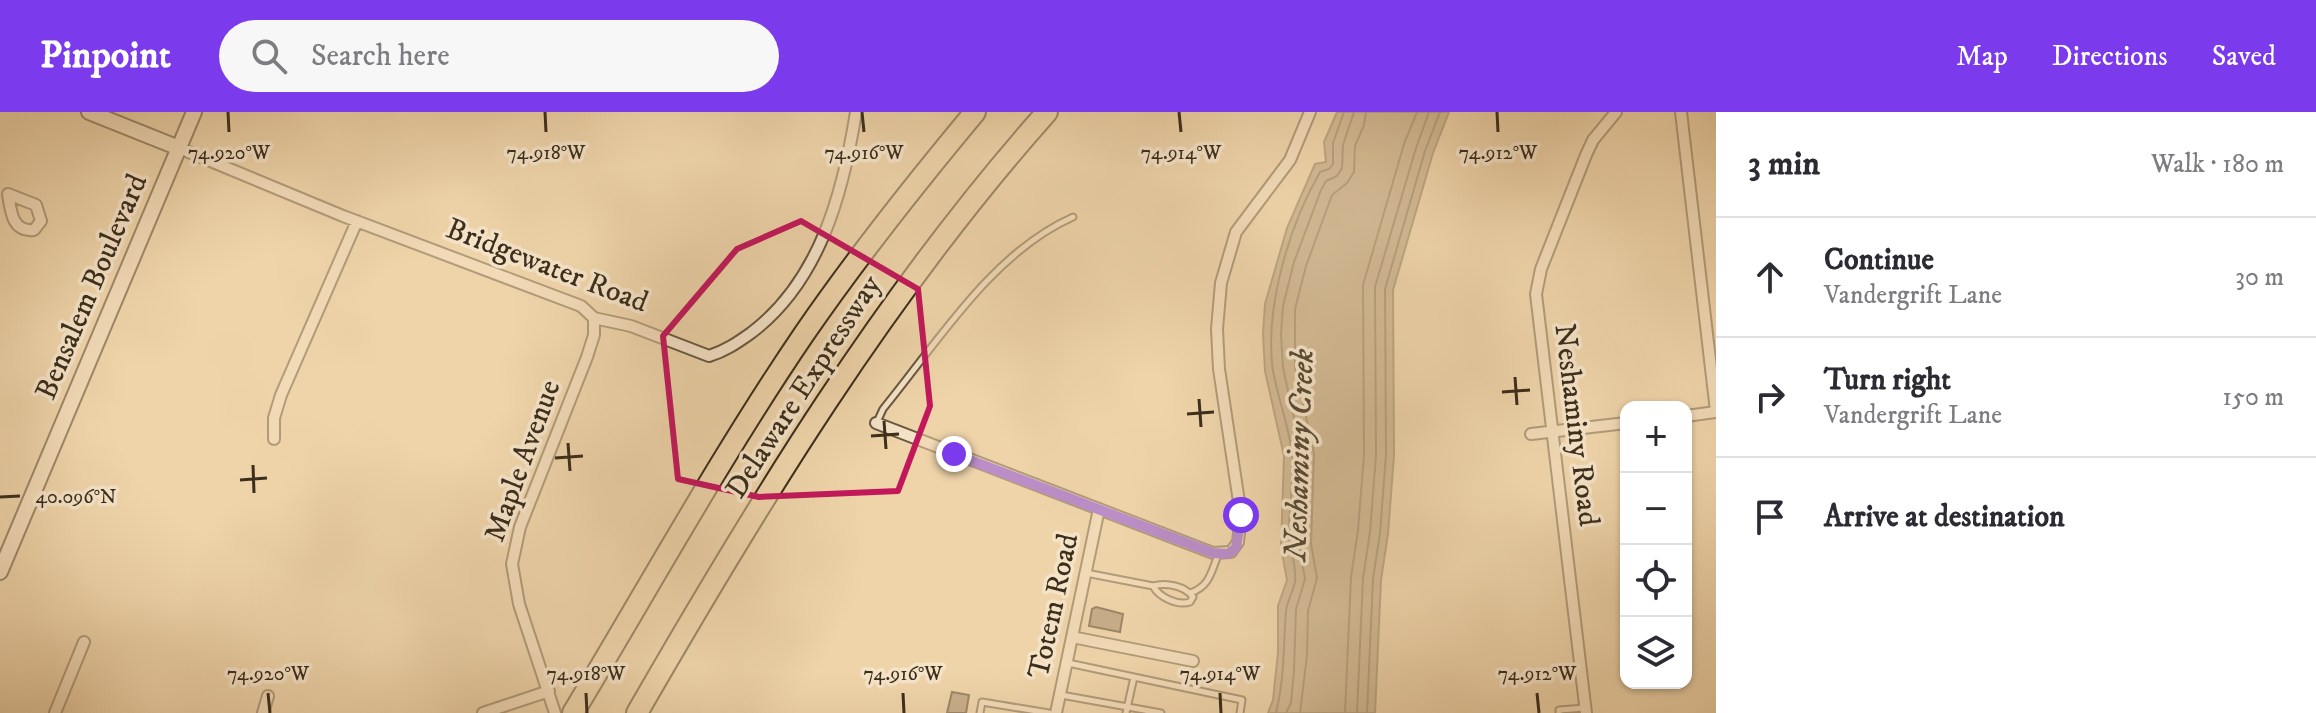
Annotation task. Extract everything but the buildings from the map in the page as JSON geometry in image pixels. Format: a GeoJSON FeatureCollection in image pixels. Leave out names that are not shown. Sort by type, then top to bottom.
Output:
{"type":"FeatureCollection","features":[{"type":"Feature","properties":{"kind":"highway","name":"Delaware Expressway"},"geometry":{"type":"LineString","coordinates":[[578,704],[797,345],[900,204],[975,112]]}},
{"type":"Feature","properties":{"kind":"highway","name":"Delaware Expressway"},"geometry":{"type":"LineString","coordinates":[[637,713],[785,467],[882,319],[971,202],[1047,112]]}},
{"type":"Feature","properties":{"kind":"main road","name":"Bridgewater Road"},"geometry":{"type":"LineString","coordinates":[[89,112],[179,148]]}},
{"type":"Feature","properties":{"kind":"main road","name":"Bensalem Boulevard"},"geometry":{"type":"LineString","coordinates":[[0,572],[194,112]]}},
{"type":"Feature","properties":{"kind":"street","name":"Bridgewater Road"},"geometry":{"type":"LineString","coordinates":[[179,148],[357,221],[581,306],[594,318],[631,326],[709,356],[735,345],[771,318],[788,299],[824,239],[852,139],[856,112]]}},
{"type":"Feature","properties":{"kind":"street"},"geometry":{"type":"LineString","coordinates":[[876,423],[1218,554],[1228,554],[1236,548],[1241,515],[1219,369],[1217,329],[1221,283],[1236,232],[1290,160],[1310,112]]}},
{"type":"Feature","properties":{"kind":"street","name":"Neshaminy Road"},"geometry":{"type":"LineString","coordinates":[[1586,710],[1537,284],[1586,155],[1593,140],[1616,112]]}},
{"type":"Feature","properties":{"kind":"street"},"geometry":{"type":"LineString","coordinates":[[1681,112],[1716,412],[1692,415]]}},
{"type":"Feature","properties":{"kind":"street"},"geometry":{"type":"LineString","coordinates":[[274,439],[274,418],[288,377],[357,221]]}},
{"type":"Feature","properties":{"kind":"street","name":"Maple Avenue"},"geometry":{"type":"LineString","coordinates":[[555,713],[519,604],[512,564],[520,527],[587,357],[594,335],[594,318]]}},
{"type":"Feature","properties":{"kind":"street"},"geometry":{"type":"LineString","coordinates":[[1531,434],[1620,424]]}},
{"type":"Feature","properties":{"kind":"street","name":"Totem Road"},"geometry":{"type":"LineString","coordinates":[[1056,713],[1099,509]]}},
{"type":"Feature","properties":{"kind":"street"},"geometry":{"type":"LineString","coordinates":[[1072,637],[1193,661]]}},
{"type":"Feature","properties":{"kind":"street"},"geometry":{"type":"LineString","coordinates":[[55,713],[84,642]]}},
{"type":"Feature","properties":{"kind":"street"},"geometry":{"type":"LineString","coordinates":[[483,713],[549,691]]}},
{"type":"Feature","properties":{"kind":"street"},"geometry":{"type":"LineString","coordinates":[[263,713],[268,696]]}},
{"type":"Feature","properties":{"kind":"lane"},"geometry":{"type":"LineString","coordinates":[[876,423],[883,409],[989,279],[1041,234],[1073,217]]}},
{"type":"Feature","properties":{"kind":"lane"},"geometry":{"type":"LineString","coordinates":[[1086,572],[1153,586],[1162,584],[1190,593],[1202,589],[1209,580],[1218,554]]}},
{"type":"Feature","properties":{"kind":"lane"},"geometry":{"type":"LineString","coordinates":[[1153,586],[1160,595],[1183,604],[1190,602],[1193,597],[1190,593]]}},
{"type":"Feature","properties":{"kind":"lane"},"geometry":{"type":"LineString","coordinates":[[1067,662],[1242,700],[1240,713]]}},
{"type":"Feature","properties":{"kind":"lane"},"geometry":{"type":"LineString","coordinates":[[1127,710],[1134,677]]}},
{"type":"Feature","properties":{"kind":"lane"},"geometry":{"type":"LineString","coordinates":[[1060,695],[1127,710],[1161,713]]}},
{"type":"Feature","properties":{"kind":"lane"},"geometry":{"type":"LineString","coordinates":[[980,713],[982,702],[1049,713]]}},
{"type":"Feature","properties":{"kind":"lane"},"geometry":{"type":"LineString","coordinates":[[1559,713],[1559,710],[1586,710]]}},
{"type":"Feature","properties":{"kind":"highlighted area"},"geometry":{"type":"Polygon","coordinates":[[[801,221],[918,289],[930,406],[898,491],[759,497],[678,479],[663,336],[737,249],[801,221]]]}},
{"type":"Feature","properties":{"kind":"water","name":"Neshaminy Creek"},"geometry":{"type":"Polygon","coordinates":[[[1337,112],[1449,112],[1433,153],[1393,290],[1394,455],[1381,580],[1375,713],[1268,713],[1273,700],[1278,652],[1278,606],[1287,580],[1281,547],[1284,456],[1265,371],[1265,304],[1287,228],[1315,164],[1326,162],[1324,142],[1337,112]]]}},
{"type":"Feature","properties":{"kind":"route"},"geometry":{"type":"LineString","coordinates":[[954,454],[1213,553],[1228,554],[1236,548],[1241,515]]}}]}
